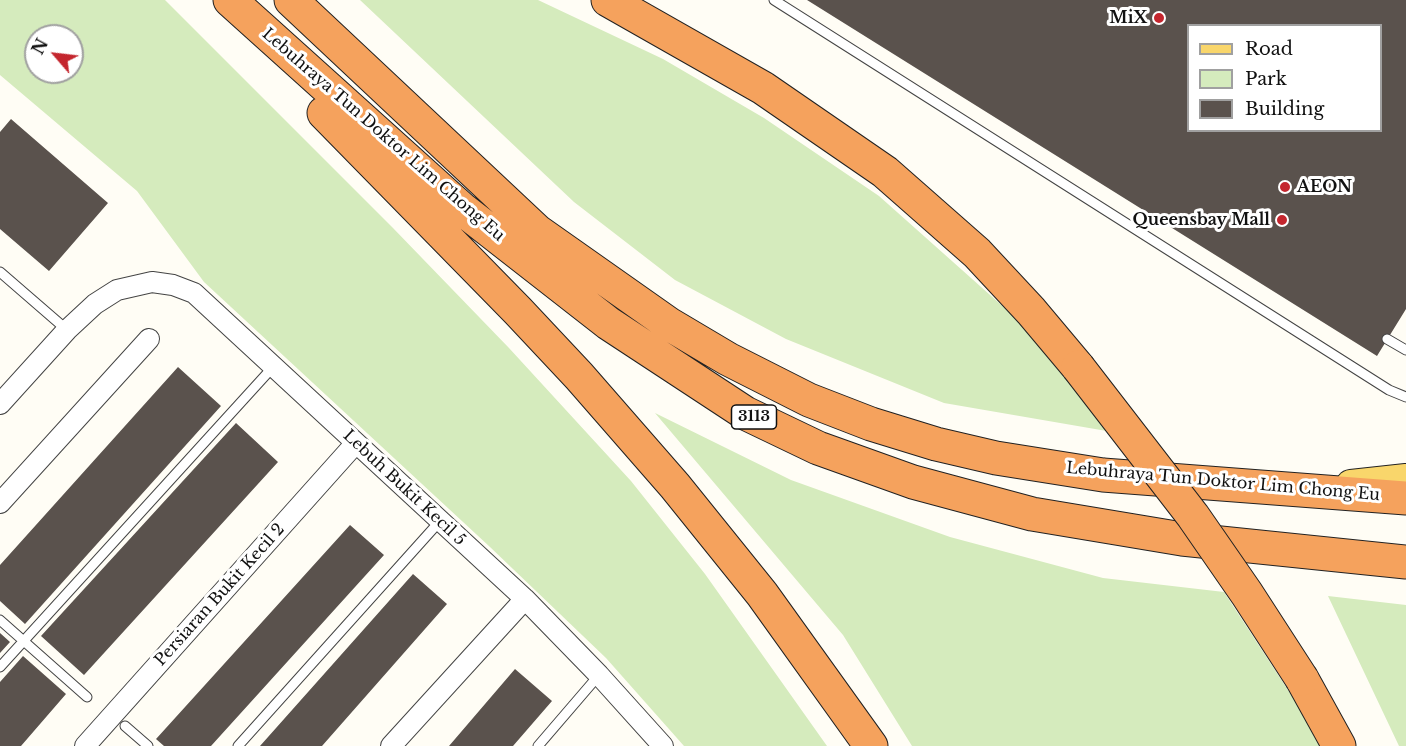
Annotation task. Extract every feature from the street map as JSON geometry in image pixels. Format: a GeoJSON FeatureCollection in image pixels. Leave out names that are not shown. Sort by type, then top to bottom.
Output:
{"type":"FeatureCollection","features":[{"type":"Feature","properties":{"kind":"highway"},"geometry":{"type":"LineString","coordinates":[[215,0],[469,259],[579,376],[675,486],[755,585],[871,746]]}},
{"type":"Feature","properties":{"kind":"highway","name":"Lebuhraya Tun Doktor Lim Chong Eu"},"geometry":{"type":"LineString","coordinates":[[230,0],[462,208],[608,323],[756,418],[818,448],[913,482],[1032,514],[1182,539],[1406,562]]}},
{"type":"Feature","properties":{"kind":"highway","name":"Lebuhraya Tun Doktor Lim Chong Eu"},"geometry":{"type":"LineString","coordinates":[[291,0],[537,231],[669,324],[728,360],[809,400],[871,424],[936,444],[996,458],[1104,475],[1406,498]]}},
{"type":"Feature","properties":{"kind":"highway"},"geometry":{"type":"LineString","coordinates":[[608,0],[763,88],[885,172],[977,253],[1031,310],[1078,367],[1193,516],[1302,679],[1339,746]]}},
{"type":"Feature","properties":{"kind":"main road"},"geometry":{"type":"LineString","coordinates":[[1307,490],[1406,479]]}},
{"type":"Feature","properties":{"kind":"street","name":"Lebuh Bukit Kecil 5"},"geometry":{"type":"LineString","coordinates":[[67,330],[95,304],[117,290],[152,282],[173,285],[194,293],[525,599],[599,675],[663,746]]}},
{"type":"Feature","properties":{"kind":"street"},"geometry":{"type":"LineString","coordinates":[[0,404],[67,330]]}},
{"type":"Feature","properties":{"kind":"street"},"geometry":{"type":"LineString","coordinates":[[0,503],[149,339]]}},
{"type":"Feature","properties":{"kind":"street","name":"Persiaran Bukit Kecil 2"},"geometry":{"type":"LineString","coordinates":[[85,746],[355,444]]}},
{"type":"Feature","properties":{"kind":"street"},"geometry":{"type":"LineString","coordinates":[[391,746],[525,599]]}},
{"type":"Feature","properties":{"kind":"lane"},"geometry":{"type":"LineString","coordinates":[[774,0],[1389,390],[1406,397]]}},
{"type":"Feature","properties":{"kind":"lane"},"geometry":{"type":"LineString","coordinates":[[0,272],[67,330]]}},
{"type":"Feature","properties":{"kind":"lane"},"geometry":{"type":"LineString","coordinates":[[1387,339],[1406,350]]}},
{"type":"Feature","properties":{"kind":"lane"},"geometry":{"type":"LineString","coordinates":[[0,667],[273,367]]}},
{"type":"Feature","properties":{"kind":"lane"},"geometry":{"type":"LineString","coordinates":[[238,746],[440,521]]}},
{"type":"Feature","properties":{"kind":"lane"},"geometry":{"type":"LineString","coordinates":[[0,620],[87,697]]}},
{"type":"Feature","properties":{"kind":"lane"},"geometry":{"type":"LineString","coordinates":[[538,746],[599,675]]}},
{"type":"Feature","properties":{"kind":"lane"},"geometry":{"type":"LineString","coordinates":[[125,726],[148,746]]}},
{"type":"Feature","properties":{"kind":"green space"},"geometry":{"type":"Polygon","coordinates":[[[0,0],[165,0],[393,228],[509,348],[631,481],[705,574],[827,746],[684,746],[606,658],[490,547],[204,282],[137,191],[0,75],[0,0]]]}},
{"type":"Feature","properties":{"kind":"green space"},"geometry":{"type":"Polygon","coordinates":[[[360,0],[538,0],[663,59],[764,118],[879,196],[1026,327],[1124,434],[944,403],[786,339],[675,280],[574,202],[360,0]]]}},
{"type":"Feature","properties":{"kind":"green space"},"geometry":{"type":"Polygon","coordinates":[[[655,413],[791,480],[950,537],[1103,578],[1224,592],[1318,736],[1321,746],[912,746],[843,635],[655,413]]]}},
{"type":"Feature","properties":{"kind":"green space"},"geometry":{"type":"Polygon","coordinates":[[[1328,596],[1406,605],[1406,746],[1399,746],[1328,596]]]}},
{"type":"Feature","properties":{"kind":"building","name":"Queensbay Mall"},"geometry":{"type":"Polygon","coordinates":[[[807,0],[1406,0],[1406,309],[1377,356],[807,0]]]}},
{"type":"Feature","properties":{"kind":"building"},"geometry":{"type":"Polygon","coordinates":[[[11,119],[108,203],[49,271],[0,229],[0,132],[11,119]]]}},
{"type":"Feature","properties":{"kind":"building"},"geometry":{"type":"Polygon","coordinates":[[[178,367],[221,406],[25,624],[0,601],[0,565],[178,367]]]}},
{"type":"Feature","properties":{"kind":"building"},"geometry":{"type":"Polygon","coordinates":[[[236,423],[278,462],[84,675],[41,636],[236,423]]]}},
{"type":"Feature","properties":{"kind":"building"},"geometry":{"type":"Polygon","coordinates":[[[350,525],[384,555],[211,746],[164,746],[156,739],[350,525]]]}},
{"type":"Feature","properties":{"kind":"building"},"geometry":{"type":"Polygon","coordinates":[[[413,574],[447,604],[322,746],[260,746],[413,574]]]}},
{"type":"Feature","properties":{"kind":"building"},"geometry":{"type":"Polygon","coordinates":[[[0,633],[10,642],[0,653],[0,633]]]}},
{"type":"Feature","properties":{"kind":"building"},"geometry":{"type":"Polygon","coordinates":[[[23,656],[66,694],[21,746],[0,746],[0,682],[23,656]]]}},
{"type":"Feature","properties":{"kind":"building"},"geometry":{"type":"Polygon","coordinates":[[[515,669],[552,701],[513,746],[449,746],[515,669]]]}},
{"type":"Feature","properties":{"kind":"place","name":"MiX"},"geometry":{"type":"Point","coordinates":[1159,18]}},
{"type":"Feature","properties":{"kind":"place","name":"AEON"},"geometry":{"type":"Point","coordinates":[1285,187]}},
{"type":"Feature","properties":{"kind":"place","name":"Queensbay Mall"},"geometry":{"type":"Point","coordinates":[1282,220]}}]}
